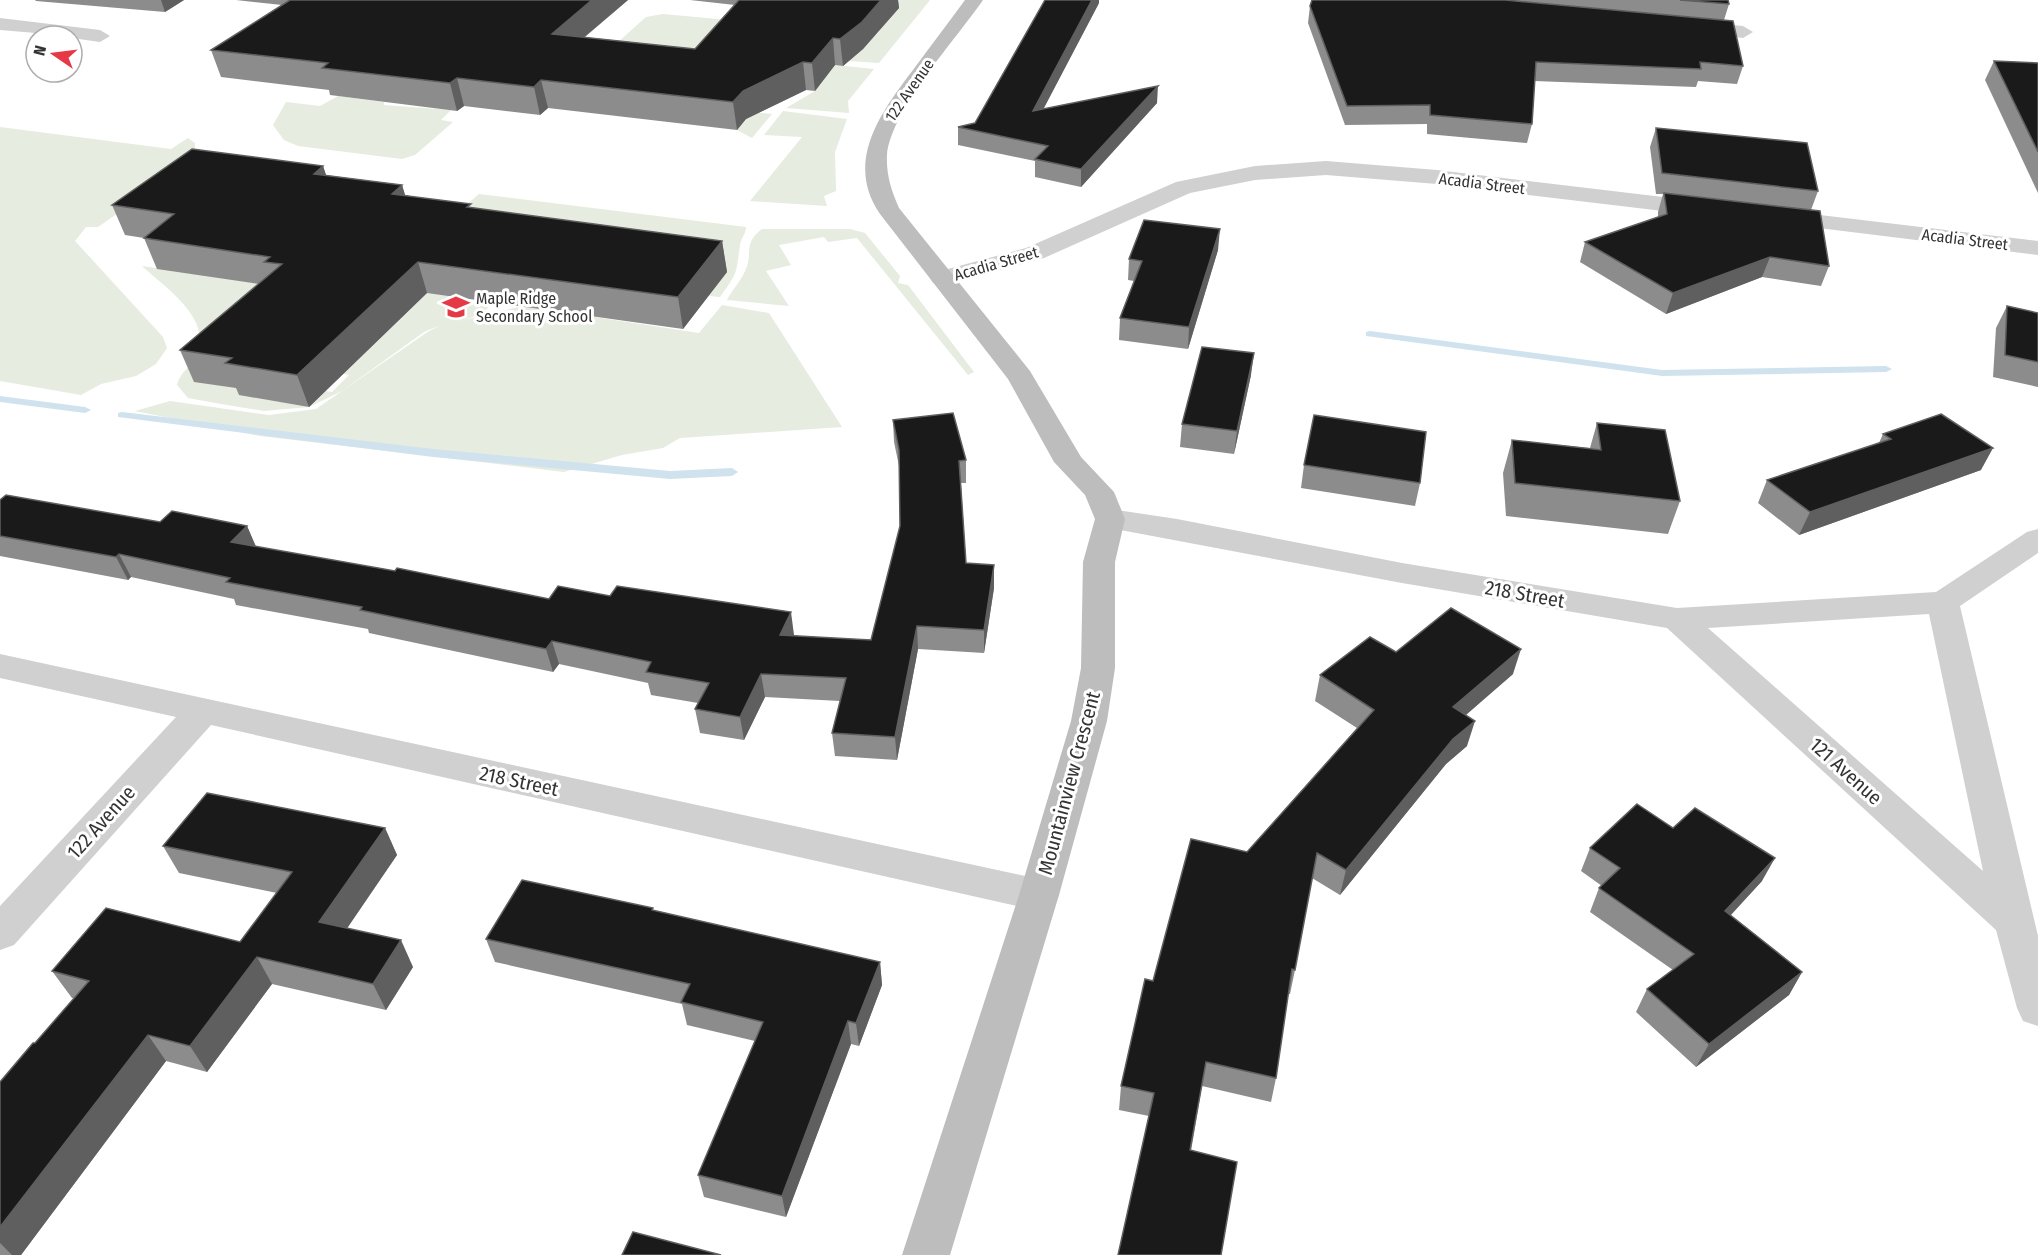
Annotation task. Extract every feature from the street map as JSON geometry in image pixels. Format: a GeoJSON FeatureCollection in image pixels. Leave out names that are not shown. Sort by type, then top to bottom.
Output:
{"type":"FeatureCollection","features":[{"type":"Feature","properties":{"kind":"street","name":"122 Avenue"},"geometry":{"type":"LineString","coordinates":[[942,278],[883,199],[877,183],[876,151],[888,117],[974,0]]}},
{"type":"Feature","properties":{"kind":"street"},"geometry":{"type":"LineString","coordinates":[[0,24],[100,36]]}},
{"type":"Feature","properties":{"kind":"street"},"geometry":{"type":"LineString","coordinates":[[1673,26],[1743,32]]}},
{"type":"Feature","properties":{"kind":"street","name":"Acadia Street"},"geometry":{"type":"LineString","coordinates":[[942,278],[1035,253],[1184,187],[1255,173],[1337,169],[1437,177],[1732,212]]}},
{"type":"Feature","properties":{"kind":"street","name":"Acadia Street"},"geometry":{"type":"LineString","coordinates":[[1755,214],[2038,248]]}},
{"type":"Feature","properties":{"kind":"street"},"geometry":{"type":"LineString","coordinates":[[942,278],[1020,377],[1069,462],[1099,492],[1110,519]]}},
{"type":"Feature","properties":{"kind":"street","name":"218 Street"},"geometry":{"type":"LineString","coordinates":[[1110,519],[1177,529],[1402,573],[1677,619],[1943,602]]}},
{"type":"Feature","properties":{"kind":"street","name":"Mountainview Crescent"},"geometry":{"type":"LineString","coordinates":[[926,1255],[1039,895],[1095,694],[1099,562],[1110,519]]}},
{"type":"Feature","properties":{"kind":"street"},"geometry":{"type":"LineString","coordinates":[[2038,539],[1943,602],[2014,922],[2038,1008]]}},
{"type":"Feature","properties":{"kind":"street","name":"121 Avenue"},"geometry":{"type":"LineString","coordinates":[[1677,619],[2014,922]]}},
{"type":"Feature","properties":{"kind":"street","name":"218 Street"},"geometry":{"type":"LineString","coordinates":[[0,666],[1039,895]]}},
{"type":"Feature","properties":{"kind":"street","name":"122 Avenue"},"geometry":{"type":"LineString","coordinates":[[0,933],[202,711]]}},
{"type":"Feature","properties":{"kind":"shaded area"},"geometry":{"type":"Polygon","coordinates":[[[887,0],[930,0],[879,63],[849,61],[879,32],[887,0]]]}},
{"type":"Feature","properties":{"kind":"shaded area"},"geometry":{"type":"Polygon","coordinates":[[[663,14],[728,20],[705,62],[606,53],[646,17],[663,14]]]}},
{"type":"Feature","properties":{"kind":"shaded area"},"geometry":{"type":"Polygon","coordinates":[[[835,65],[874,69],[848,101],[849,113],[786,108],[815,91],[835,65]]]}},
{"type":"Feature","properties":{"kind":"shaded area"},"geometry":{"type":"Polygon","coordinates":[[[338,96],[384,102],[384,105],[451,110],[441,120],[453,122],[415,155],[402,159],[298,146],[284,140],[273,125],[286,102],[320,106],[338,96]]]}},
{"type":"Feature","properties":{"kind":"shaded area"},"geometry":{"type":"Polygon","coordinates":[[[783,111],[847,119],[835,152],[836,191],[824,196],[827,206],[750,201],[802,137],[764,135],[783,111]]]}},
{"type":"Feature","properties":{"kind":"shaded area"},"geometry":{"type":"Polygon","coordinates":[[[752,112],[772,114],[752,138],[737,130],[752,112]]]}},
{"type":"Feature","properties":{"kind":"shaded area"},"geometry":{"type":"Polygon","coordinates":[[[0,127],[171,149],[188,138],[195,143],[195,150],[187,165],[98,227],[86,227],[75,241],[163,337],[167,348],[156,364],[136,376],[101,384],[81,395],[0,381],[0,127]]]}},
{"type":"Feature","properties":{"kind":"shaded area"},"geometry":{"type":"Polygon","coordinates":[[[479,194],[746,227],[746,229],[733,277],[720,297],[709,296],[726,272],[443,225],[479,194]]]}},
{"type":"Feature","properties":{"kind":"shaded area"},"geometry":{"type":"Polygon","coordinates":[[[762,229],[850,229],[865,233],[900,276],[898,283],[908,285],[974,372],[968,375],[857,238],[828,242],[824,237],[779,245],[791,265],[766,271],[789,306],[727,300],[745,271],[750,244],[762,229]]]}},
{"type":"Feature","properties":{"kind":"shaded area"},"geometry":{"type":"Polygon","coordinates":[[[142,266],[282,287],[326,391],[332,392],[349,375],[343,374],[441,280],[460,284],[445,300],[489,307],[475,316],[424,332],[342,391],[309,407],[264,411],[188,398],[177,385],[197,355],[200,341],[198,329],[184,305],[142,266]]]}},
{"type":"Feature","properties":{"kind":"shaded area"},"geometry":{"type":"Polygon","coordinates":[[[722,305],[769,313],[842,427],[680,438],[663,448],[622,455],[564,472],[260,436],[135,411],[170,401],[269,415],[316,409],[429,331],[442,325],[523,306],[699,333],[722,305]]]}},
{"type":"Feature","properties":{"kind":"building"},"geometry":{"type":"Polygon","coordinates":[[[290,0],[592,0],[552,34],[695,49],[739,0],[881,0],[862,22],[840,39],[833,38],[812,63],[803,62],[743,91],[733,102],[541,80],[534,87],[457,78],[450,83],[322,68],[328,63],[211,50],[290,0]]]}},
{"type":"Feature","properties":{"kind":"building"},"geometry":{"type":"Polygon","coordinates":[[[1045,0],[1092,0],[1033,111],[1158,86],[1081,169],[1035,159],[1048,146],[958,127],[975,123],[1045,0]]]}},
{"type":"Feature","properties":{"kind":"building"},"geometry":{"type":"Polygon","coordinates":[[[1312,0],[1505,0],[1733,21],[1743,66],[1700,62],[1701,69],[1536,62],[1532,124],[1430,115],[1430,105],[1347,106],[1310,6],[1312,0]]]}},
{"type":"Feature","properties":{"kind":"building"},"geometry":{"type":"Polygon","coordinates":[[[1680,0],[1728,0],[1729,4],[1680,0]]]}},
{"type":"Feature","properties":{"kind":"building"},"geometry":{"type":"Polygon","coordinates":[[[1994,61],[2038,63],[2038,152],[1994,61]]]}},
{"type":"Feature","properties":{"kind":"building"},"geometry":{"type":"Polygon","coordinates":[[[1656,128],[1807,143],[1818,191],[1662,173],[1656,128]]]}},
{"type":"Feature","properties":{"kind":"building"},"geometry":{"type":"Polygon","coordinates":[[[192,149],[323,166],[314,174],[402,185],[392,194],[471,204],[467,207],[722,241],[678,297],[418,262],[297,375],[225,363],[232,358],[180,350],[282,264],[264,262],[270,257],[144,238],[174,214],[112,205],[192,149]]]}},
{"type":"Feature","properties":{"kind":"building"},"geometry":{"type":"Polygon","coordinates":[[[1664,193],[1820,211],[1829,266],[1770,257],[1673,293],[1585,242],[1667,214],[1664,193]]]}},
{"type":"Feature","properties":{"kind":"building"},"geometry":{"type":"Polygon","coordinates":[[[1144,220],[1220,229],[1189,327],[1120,318],[1142,261],[1129,259],[1144,220]]]}},
{"type":"Feature","properties":{"kind":"building"},"geometry":{"type":"Polygon","coordinates":[[[2007,306],[2038,313],[2038,362],[2005,355],[2007,306]]]}},
{"type":"Feature","properties":{"kind":"building"},"geometry":{"type":"Polygon","coordinates":[[[1202,347],[1254,353],[1237,431],[1182,424],[1202,347]]]}},
{"type":"Feature","properties":{"kind":"building"},"geometry":{"type":"Polygon","coordinates":[[[953,413],[966,460],[959,461],[966,563],[994,565],[984,630],[917,626],[895,737],[832,733],[846,678],[761,674],[740,717],[695,709],[709,683],[646,672],[651,662],[552,641],[546,649],[360,610],[362,607],[226,582],[230,578],[119,554],[116,557],[0,536],[0,500],[6,495],[160,522],[172,511],[247,526],[231,542],[395,571],[397,568],[549,599],[558,586],[610,596],[617,586],[791,612],[780,635],[871,640],[900,526],[899,450],[893,420],[953,413]]]}},
{"type":"Feature","properties":{"kind":"building"},"geometry":{"type":"Polygon","coordinates":[[[1941,414],[1993,448],[1810,512],[1767,480],[1891,439],[1883,434],[1941,414]]]}},
{"type":"Feature","properties":{"kind":"building"},"geometry":{"type":"Polygon","coordinates":[[[1314,415],[1426,432],[1420,483],[1304,465],[1314,415]]]}},
{"type":"Feature","properties":{"kind":"building"},"geometry":{"type":"Polygon","coordinates":[[[1597,423],[1665,430],[1680,501],[1515,483],[1512,440],[1601,450],[1597,423]]]}},
{"type":"Feature","properties":{"kind":"building"},"geometry":{"type":"Polygon","coordinates":[[[1451,608],[1521,649],[1453,707],[1475,721],[1453,739],[1346,870],[1317,853],[1295,970],[1292,969],[1276,1078],[1206,1062],[1190,1150],[1237,1162],[1221,1255],[1118,1255],[1154,1093],[1121,1086],[1145,979],[1153,981],[1191,839],[1247,852],[1374,710],[1320,675],[1370,637],[1396,652],[1451,608]]]}},
{"type":"Feature","properties":{"kind":"building"},"geometry":{"type":"Polygon","coordinates":[[[207,793],[385,828],[319,922],[401,940],[373,984],[257,957],[190,1046],[148,1035],[0,1227],[0,1082],[89,981],[52,971],[106,908],[240,942],[292,872],[163,846],[207,793]]]}},
{"type":"Feature","properties":{"kind":"building"},"geometry":{"type":"Polygon","coordinates":[[[1637,804],[1673,828],[1695,808],[1775,858],[1725,911],[1802,972],[1709,1044],[1647,989],[1694,954],[1599,888],[1620,868],[1590,848],[1637,804]]]}},
{"type":"Feature","properties":{"kind":"building"},"geometry":{"type":"Polygon","coordinates":[[[522,880],[653,908],[652,910],[880,962],[856,1023],[848,1021],[782,1196],[698,1175],[763,1022],[681,1002],[690,984],[486,939],[522,880]]]}},
{"type":"Feature","properties":{"kind":"building"},"geometry":{"type":"Polygon","coordinates":[[[633,1232],[721,1255],[622,1255],[633,1232]]]}},
{"type":"Feature","properties":{"kind":"waterway"},"geometry":{"type":"LineString","coordinates":[[1370,334],[1662,373],[1886,369]]}},
{"type":"Feature","properties":{"kind":"waterway"},"geometry":{"type":"LineString","coordinates":[[0,399],[85,410]]}},
{"type":"Feature","properties":{"kind":"waterway"},"geometry":{"type":"LineString","coordinates":[[122,415],[433,453],[670,475],[732,472]]}},
{"type":"Feature","properties":{"kind":"place","name":"Maple Ridge Secondary School"},"geometry":{"type":"Point","coordinates":[456,307]}}]}
